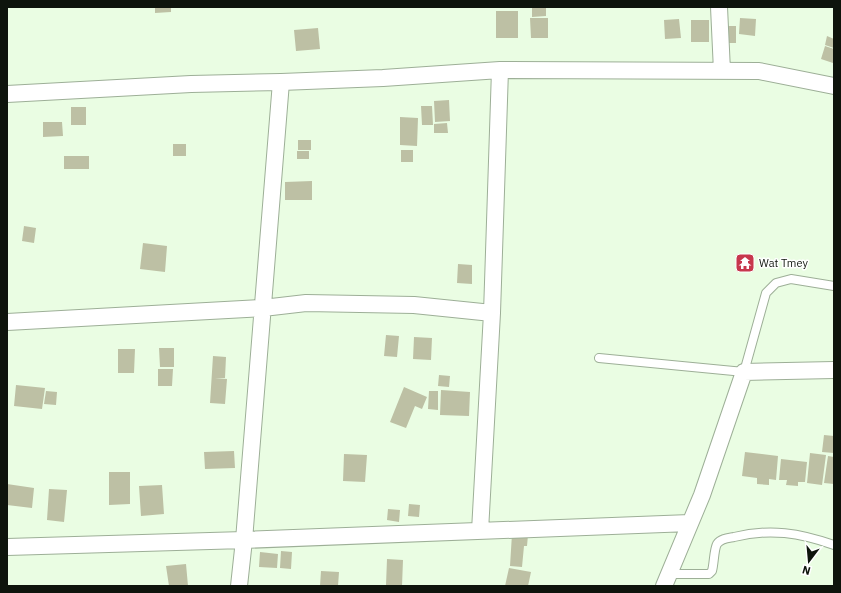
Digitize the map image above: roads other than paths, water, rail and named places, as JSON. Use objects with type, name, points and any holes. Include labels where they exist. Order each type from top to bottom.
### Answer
[{"type":"street","points":[[719,7],[722,71]]},
{"type":"street","points":[[480,531],[492,313],[500,70]]},
{"type":"street","points":[[7,94],[191,84],[383,78],[500,70],[759,71],[834,86]]},
{"type":"street","points":[[239,586],[281,82]]},
{"type":"street","points":[[7,322],[263,308],[306,303],[414,305],[492,313]]},
{"type":"street","points":[[666,580],[702,495],[744,372],[834,370]]},
{"type":"street","points":[[7,547],[244,540],[690,523]]},
{"type":"lane","points":[[599,358],[744,372],[766,293],[776,283],[791,279],[834,286]]},
{"type":"lane","points":[[666,580],[709,574],[712,571],[717,544],[722,540],[750,533],[780,532],[816,538],[834,545]]},
{"type":"place","name":"Wat Tmey","points":[[745,263]]}]
